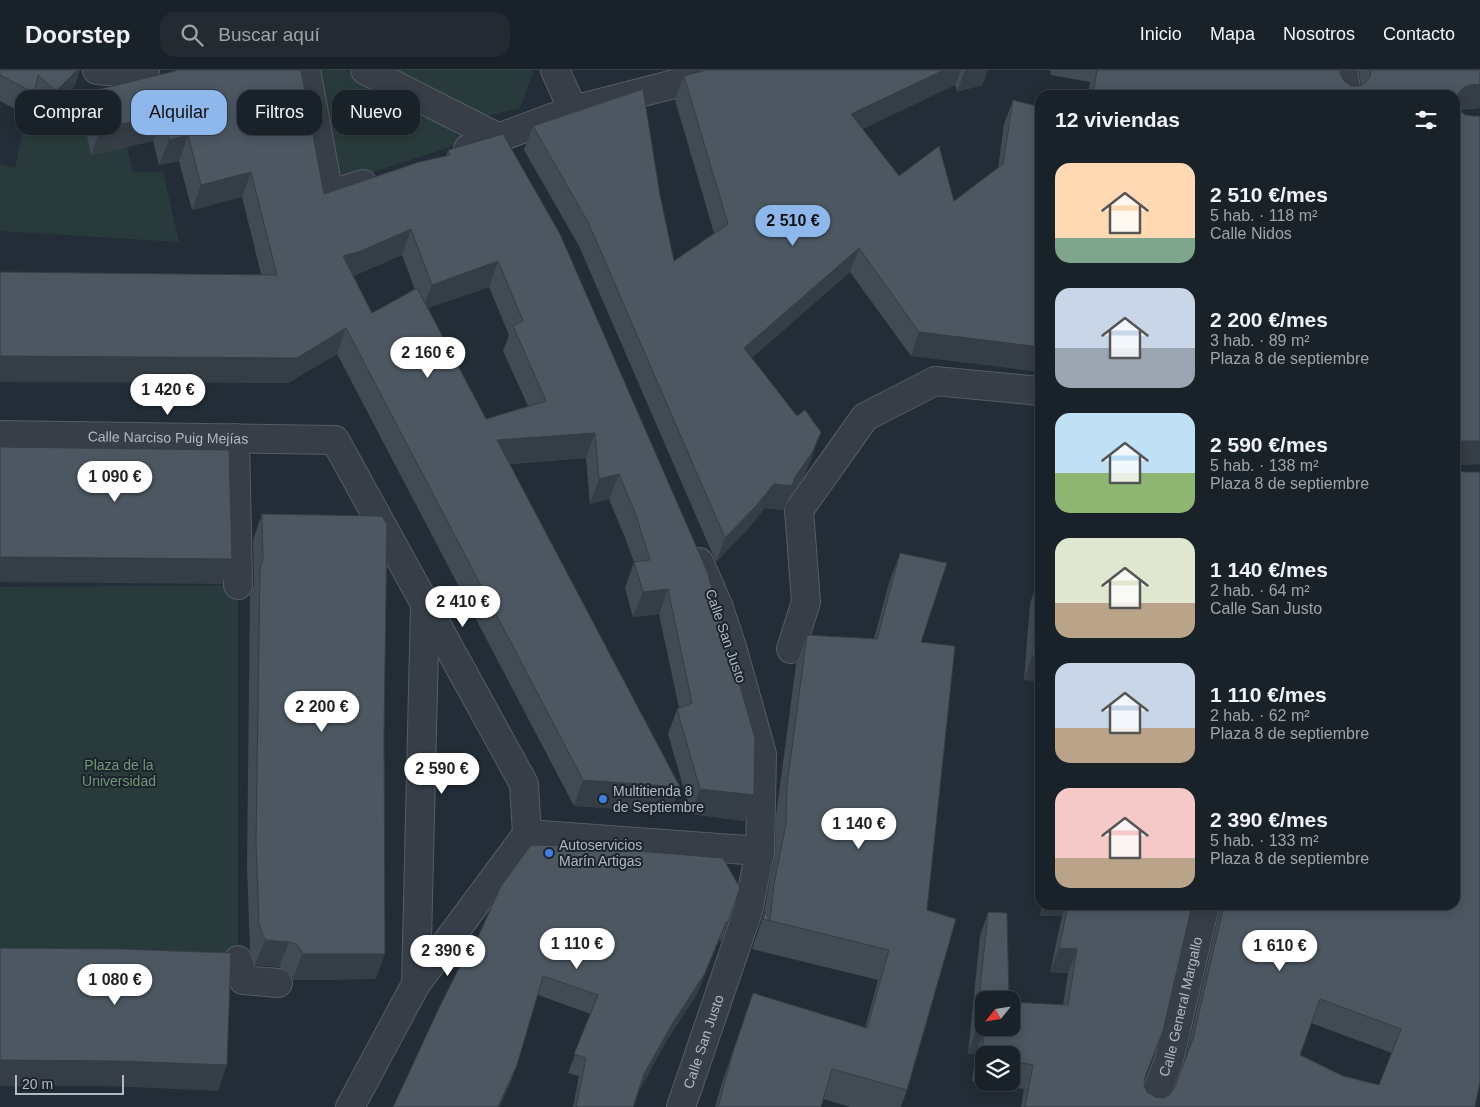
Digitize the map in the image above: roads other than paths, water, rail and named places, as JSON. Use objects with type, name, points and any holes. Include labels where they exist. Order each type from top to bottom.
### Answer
[{"type":"street","points":[[97,70],[130,73],[144,70]]},
{"type":"street","points":[[306,70],[329,195],[386,176]]},
{"type":"street","points":[[365,70],[499,138],[513,163]]},
{"type":"street","points":[[555,70],[573,110]]},
{"type":"street","points":[[573,110],[574,70]]},
{"type":"street","points":[[442,157],[573,110],[729,70]]},
{"type":"street","points":[[1343,70],[1347,90]]},
{"type":"street","points":[[791,649],[806,602],[799,510],[865,417],[935,381],[1035,391]]},
{"type":"street","name":"Calle Narciso Puig Mejías","points":[[0,435],[335,440],[425,604]]},
{"type":"street","points":[[235,438],[238,585]]},
{"type":"street","name":"Calle San Justo","points":[[681,1107],[748,911],[760,851],[762,754],[732,647],[718,606],[691,542]]},
{"type":"street","points":[[350,1107],[416,984],[527,834],[524,784],[425,604]]},
{"type":"street","points":[[416,984],[425,604]]},
{"type":"street","points":[[527,834],[760,851]]},
{"type":"street","name":"Calle General Margallo","points":[[1151,1107],[1170,1060],[1204,910]]},
{"type":"street","points":[[238,960],[242,980],[278,983]]},
{"type":"place","name":"Multitienda 8 de Septiembre","points":[[603,799]]},
{"type":"place","name":"Autoservicios Marín Artigas","points":[[549,853]]},
{"type":"park label","name":"Plaza de la Universidad","points":[[119,774]]}]
